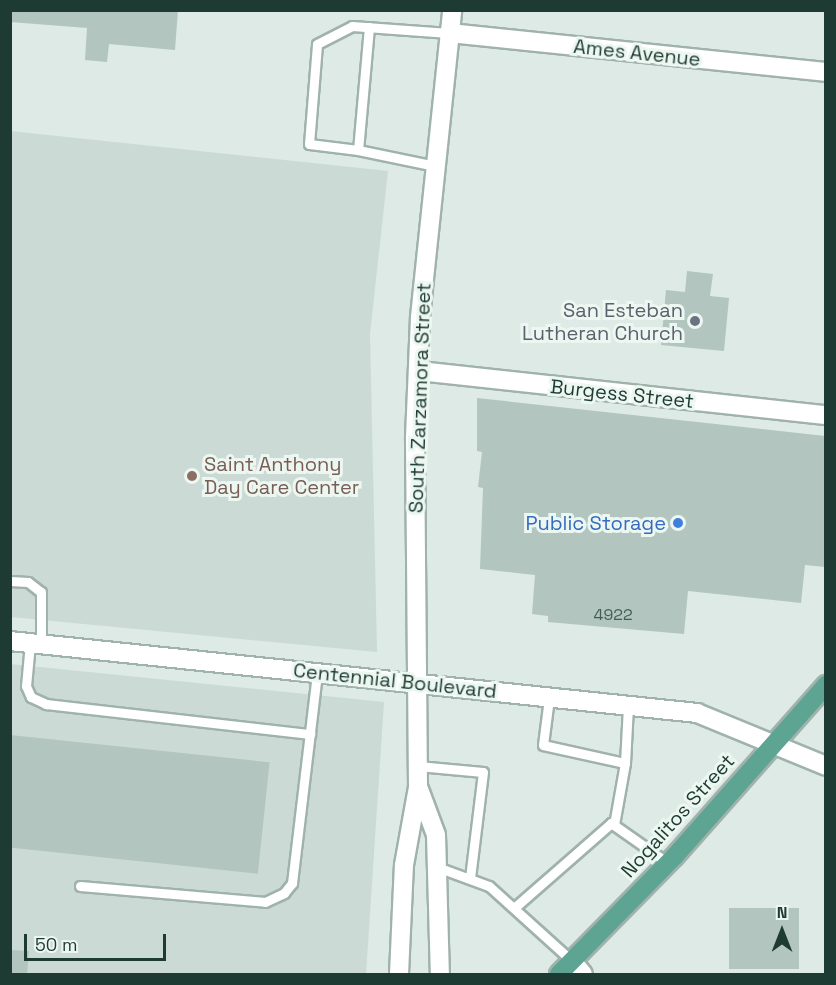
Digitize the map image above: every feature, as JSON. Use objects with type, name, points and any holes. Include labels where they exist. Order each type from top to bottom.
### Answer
[{"type":"main road","name":"Nogalitos Street","points":[[559,975],[577,968],[825,685]]},
{"type":"street","name":"South Zarzamora Street","points":[[399,975],[404,865],[418,787],[419,371],[435,166],[452,10]]},
{"type":"street","name":"Ames Avenue","points":[[449,33],[825,72]]},
{"type":"street","name":"Burgess Street","points":[[419,371],[825,415]]},
{"type":"street","name":"Centennial Boulevard","points":[[10,641],[697,713],[825,766]]},
{"type":"street","name":"South Zarzamora Street","points":[[418,787],[436,835],[440,975]]},
{"type":"lane","points":[[358,150],[369,27]]},
{"type":"lane","points":[[435,166],[358,150],[309,144],[317,44],[338,30],[369,27],[449,33]]},
{"type":"lane","points":[[10,581],[28,582],[41,592],[36,643],[26,686],[31,697],[46,704],[310,734]]},
{"type":"lane","points":[[80,886],[265,902],[284,893],[292,883],[317,673]]},
{"type":"lane","points":[[549,698],[543,745],[626,763]]},
{"type":"lane","points":[[514,908],[614,825],[626,763],[628,706]]},
{"type":"lane","points":[[418,765],[483,772],[470,878]]},
{"type":"lane","points":[[614,825],[668,863]]},
{"type":"lane","points":[[437,867],[489,886],[577,968]]},
{"type":"shaded area","name":"Saint Anthony Day Care Center","points":[[10,131],[388,171],[370,334],[377,652],[11,617]]},
{"type":"shaded area","points":[[10,664],[384,702],[366,974],[11,974]]},
{"type":"building","points":[[10,10],[178,10],[175,50],[109,44],[107,62],[85,60],[87,28],[10,22]]},
{"type":"building","name":"San Esteban Lutheran Church","points":[[687,271],[713,274],[710,296],[729,298],[724,351],[661,345],[666,290],[685,292]]},
{"type":"building","points":[[477,398],[825,436],[825,567],[805,565],[801,603],[688,591],[684,634],[548,622],[548,616],[532,614],[535,575],[480,569],[483,488],[478,487],[482,452],[477,451]]},
{"type":"building","points":[[10,735],[270,762],[258,874],[10,848]]},
{"type":"building","points":[[729,908],[799,908],[799,969],[729,969]]},
{"type":"building","points":[[10,950],[29,951],[27,975],[10,975]]},
{"type":"place","name":"San Esteban Lutheran Church","points":[[695,321]]},
{"type":"place","name":"Saint Anthony Day Care Center","points":[[192,476]]},
{"type":"place","name":"Public Storage","points":[[678,523]]}]
